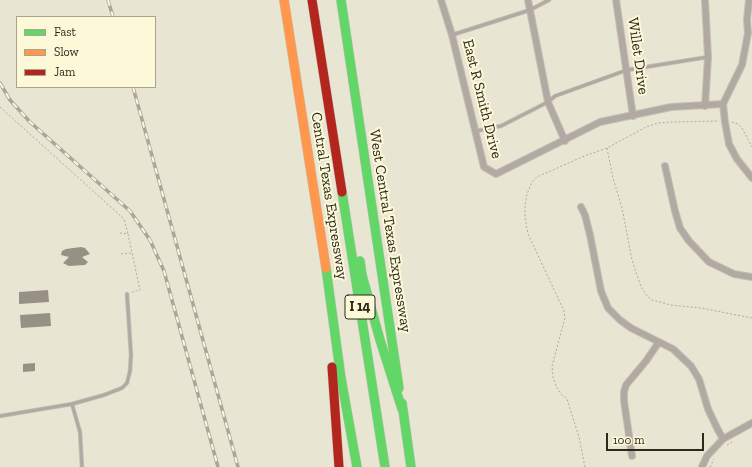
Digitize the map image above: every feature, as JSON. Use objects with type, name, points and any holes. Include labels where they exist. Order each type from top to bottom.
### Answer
[{"type":"main road","name":"Central Texas Expressway","points":[[284,0],[326,265],[341,378],[357,467]]},
{"type":"main road","name":"Central Texas Expressway","points":[[312,0],[385,467]]},
{"type":"main road","name":"West Central Texas Expressway","points":[[341,0],[411,467]]},
{"type":"main road","points":[[335,148],[347,184],[362,275],[380,340],[402,409]]},
{"type":"main road","points":[[326,265],[326,301],[332,356],[340,467]]},
{"type":"street","name":"East R Smith Drive","points":[[441,0],[452,35],[484,167],[496,174],[565,141],[600,122],[671,107],[723,104]]},
{"type":"street","points":[[528,0],[548,102],[565,141]]},
{"type":"street","name":"Willet Drive","points":[[616,0],[633,116]]},
{"type":"street","points":[[704,0],[708,57],[705,106]]},
{"type":"street","points":[[749,0],[747,20],[748,33],[742,65],[723,104],[729,144],[737,159],[752,178]]},
{"type":"street","points":[[666,166],[680,228],[689,241],[709,262],[734,274],[752,278]]},
{"type":"street","points":[[581,207],[585,215],[590,235],[601,291],[608,308],[620,320],[673,349],[691,366],[699,379],[708,409],[723,439]]},
{"type":"street","points":[[632,456],[624,392],[626,385],[646,361],[659,342]]},
{"type":"street","points":[[702,467],[707,456],[723,439],[752,423]]},
{"type":"lane","points":[[452,35],[530,10],[549,0]]},
{"type":"lane","points":[[476,131],[501,126],[548,102],[555,96],[627,70],[708,57]]},
{"type":"lane","points":[[0,416],[72,404],[122,388],[127,383],[130,371],[131,354],[127,294]]},
{"type":"lane","points":[[72,404],[80,431],[82,467]]},
{"type":"path","points":[[0,107],[124,219],[140,290],[127,294]]},
{"type":"path","points":[[585,467],[579,437],[567,399],[561,394],[552,377],[552,366],[565,318],[564,311],[528,234],[524,206],[532,182],[537,177],[582,157],[607,148],[646,127],[658,123],[685,121],[733,122],[742,128],[752,147]]},
{"type":"path","points":[[607,148],[613,178],[622,208],[632,260],[640,287],[647,296],[652,300],[671,305],[700,308],[752,318]]},
{"type":"path","points":[[120,233],[128,234]]},
{"type":"path","points":[[121,254],[132,253]]},
{"type":"path","points":[[724,447],[733,441]]},
{"type":"path","points":[[710,467],[714,459]]},
{"type":"building","points":[[81,247],[85,248],[90,254],[82,257],[88,262],[85,265],[69,266],[63,263],[69,257],[61,255],[62,251]]},
{"type":"building","points":[[48,290],[49,302],[19,304],[19,292]]},
{"type":"building","points":[[50,313],[51,326],[21,328],[20,315]]},
{"type":"building","points":[[35,363],[35,371],[23,372],[23,364]]},
{"type":"railway","points":[[108,0],[113,16]]},
{"type":"railway","points":[[0,83],[10,100],[30,122],[130,211],[150,240],[164,271],[218,467]]},
{"type":"railway","points":[[133,88],[238,467]]},
{"type":"traffic: fast","points":[[341,0],[399,388]]},
{"type":"traffic: fast","points":[[342,192],[385,467]]},
{"type":"traffic: fast","points":[[360,261],[362,275],[380,340],[402,409]]},
{"type":"traffic: fast","points":[[326,268],[341,378],[357,467]]},
{"type":"traffic: fast","points":[[402,403],[411,467]]},
{"type":"traffic: slow","points":[[284,0],[326,268]]},
{"type":"traffic: jam","points":[[312,0],[342,192]]},
{"type":"traffic: jam","points":[[332,367],[339,467]]}]
